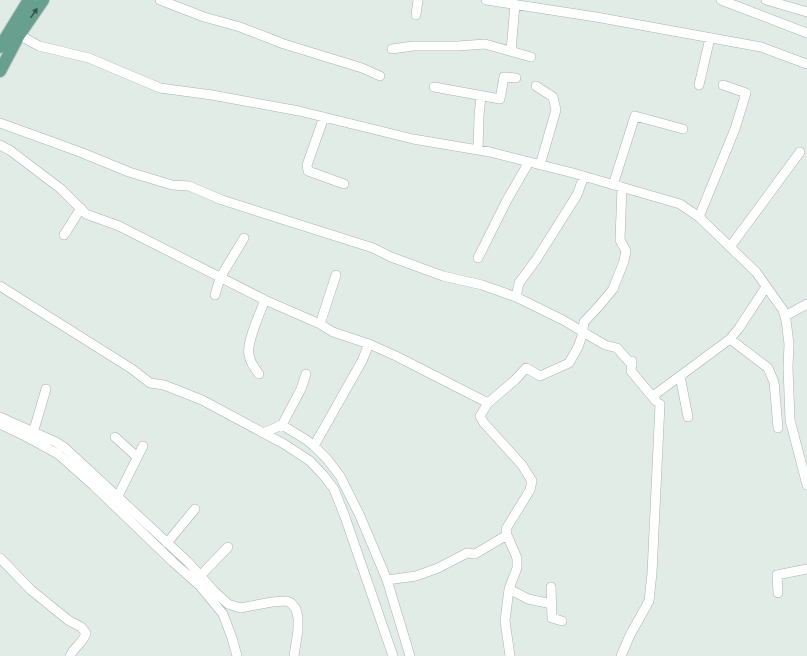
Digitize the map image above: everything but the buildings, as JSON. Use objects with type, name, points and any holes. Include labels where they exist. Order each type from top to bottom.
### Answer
[{"type":"main road","points":[[0,47],[29,0]]},
{"type":"main road","points":[[0,71],[19,36],[43,0]]},
{"type":"street","points":[[160,0],[204,17],[240,27],[284,44],[362,68],[380,76]]},
{"type":"street","points":[[416,15],[418,0]]},
{"type":"street","points":[[486,0],[515,4],[528,3],[761,47],[807,64]]},
{"type":"street","points":[[721,0],[807,33]]},
{"type":"street","points":[[766,0],[807,12]]},
{"type":"street","points":[[511,51],[515,4]]},
{"type":"street","points":[[19,36],[39,46],[89,58],[160,88],[212,95],[324,117],[413,139],[478,150],[584,176],[680,204],[699,217],[756,272],[783,310],[789,344],[788,367],[790,420],[804,466],[807,485]]},
{"type":"street","points":[[699,85],[710,38]]},
{"type":"street","points":[[392,48],[485,44],[531,57]]},
{"type":"street","points":[[434,87],[500,99],[504,77],[516,78]]},
{"type":"street","points":[[699,217],[735,129],[746,93],[723,85]]},
{"type":"street","points":[[536,86],[553,97],[556,110],[540,165]]},
{"type":"street","points":[[478,150],[478,116],[481,96]]},
{"type":"street","points":[[612,185],[635,116],[683,129]]},
{"type":"street","points":[[324,117],[307,164],[308,171],[344,184]]},
{"type":"street","points":[[0,123],[80,152],[129,172],[172,184],[189,186],[222,200],[373,248],[391,257],[443,276],[482,285],[516,297],[563,320],[604,345],[617,348],[632,362],[631,371],[662,406],[649,601],[630,635],[621,656]]},
{"type":"street","points":[[0,145],[11,151],[61,189],[86,214],[125,229],[220,278],[320,324],[333,332],[369,344],[396,356],[488,403]]},
{"type":"street","points":[[730,246],[800,152]]},
{"type":"street","points":[[478,258],[529,162]]},
{"type":"street","points":[[516,297],[519,283],[536,260],[577,195],[584,176]]},
{"type":"street","points":[[510,656],[505,621],[509,589],[517,568],[517,558],[506,529],[530,490],[532,481],[522,465],[480,416],[488,403],[515,380],[526,368],[540,376],[569,363],[578,347],[584,322],[613,289],[624,261],[626,251],[620,240],[622,188]]},
{"type":"street","points":[[64,235],[80,208]]},
{"type":"street","points":[[215,295],[220,278],[244,238]]},
{"type":"street","points":[[320,324],[336,275]]},
{"type":"street","points":[[0,286],[132,369],[150,383],[164,385],[202,400],[284,444],[310,461],[324,476],[334,490],[345,517],[393,656]]},
{"type":"street","points":[[653,396],[730,339],[766,287]]},
{"type":"street","points":[[259,374],[248,355],[249,344],[265,300]]},
{"type":"street","points":[[785,316],[807,304]]},
{"type":"street","points":[[730,339],[768,368],[774,382],[778,428]]},
{"type":"street","points":[[314,446],[362,361],[369,344]]},
{"type":"street","points":[[263,433],[282,426],[301,390],[306,374]]},
{"type":"street","points":[[680,376],[688,416]]},
{"type":"street","points":[[33,433],[46,389]]},
{"type":"street","points":[[0,417],[56,442],[65,448],[188,562],[228,604],[240,608],[272,602],[286,601],[291,603],[296,609],[298,618],[298,630],[294,656]]},
{"type":"street","points":[[0,424],[58,454],[200,586],[223,614],[237,656]]},
{"type":"street","points":[[282,426],[314,446],[327,459],[340,476],[360,516],[387,580],[410,656]]},
{"type":"street","points":[[115,437],[137,457]]},
{"type":"street","points":[[118,496],[143,446]]},
{"type":"street","points":[[167,543],[195,509]]},
{"type":"street","points":[[387,580],[416,576],[438,568],[468,553],[475,554],[507,535]]},
{"type":"street","points":[[200,576],[228,547]]},
{"type":"street","points":[[0,558],[31,590],[68,620],[81,627],[86,633],[85,638],[74,649],[70,656]]},
{"type":"street","points":[[778,593],[777,574],[807,569]]},
{"type":"street","points":[[551,587],[552,618],[562,621]]},
{"type":"street","points":[[509,589],[528,599],[552,604]]}]
